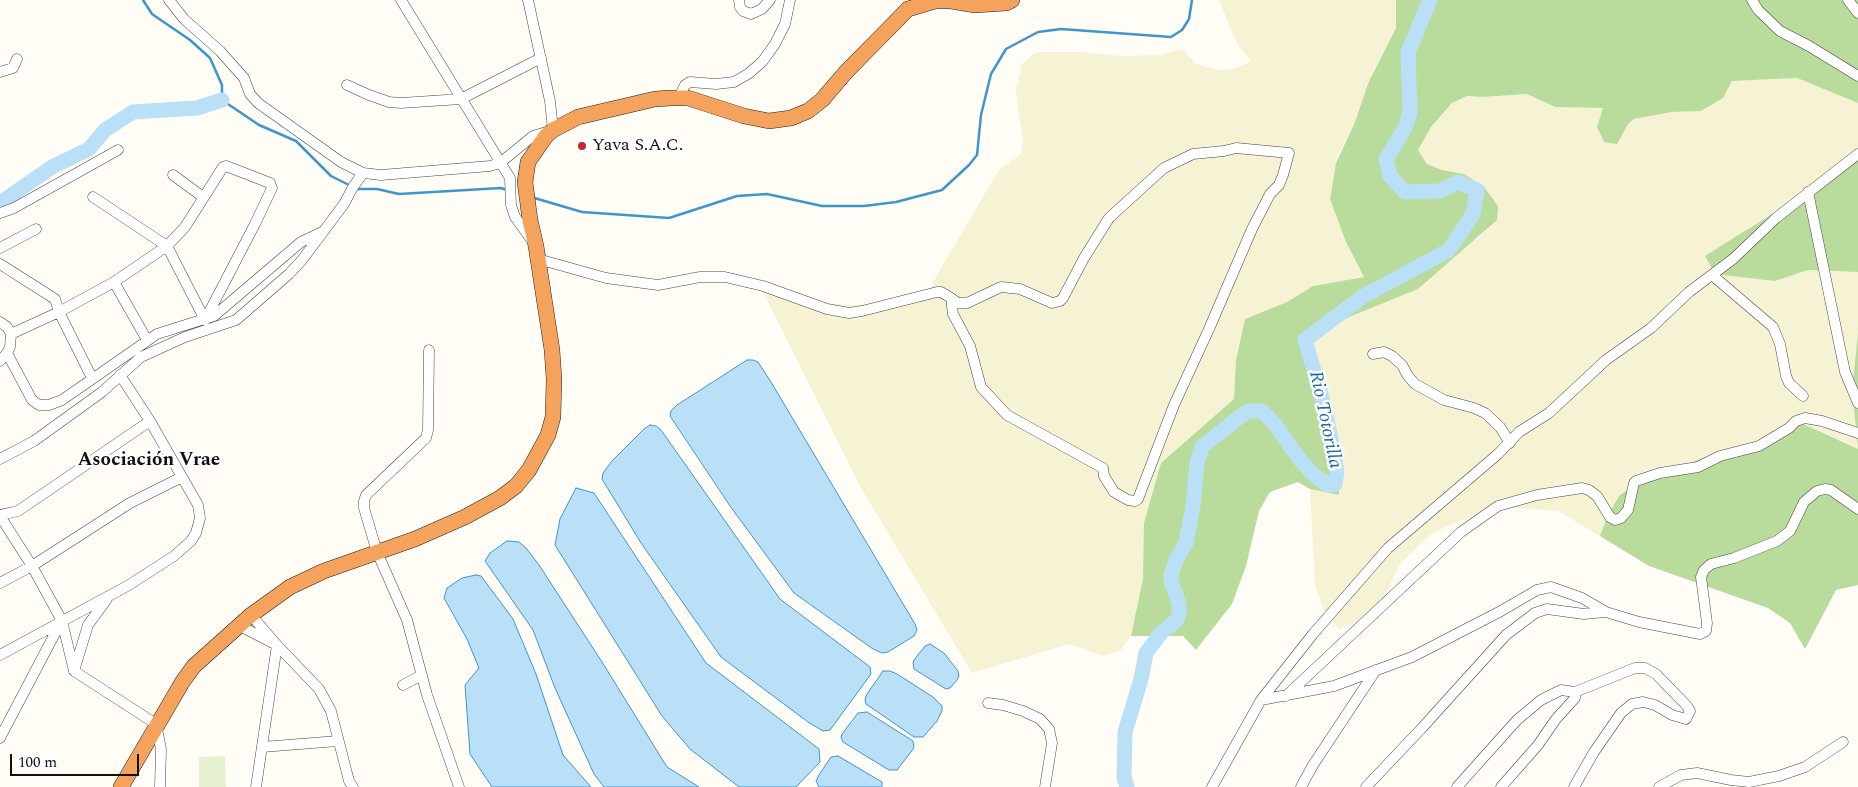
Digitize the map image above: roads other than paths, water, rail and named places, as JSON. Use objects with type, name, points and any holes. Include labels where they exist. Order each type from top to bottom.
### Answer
[{"type":"highway","points":[[121,787],[154,746],[156,724],[183,681],[194,666],[238,625],[299,583],[324,571],[415,539],[465,517],[500,498],[516,486],[539,455],[548,435],[553,417],[554,379],[552,350],[525,182],[528,162],[539,144],[553,130],[578,117],[655,99],[680,97],[744,116],[770,121],[791,118],[808,111],[822,100],[846,72],[908,8],[935,1],[951,1],[975,5],[1006,3],[1012,0]]},
{"type":"street","points":[[169,0],[184,19],[226,58],[244,78],[250,94],[258,103],[341,162],[363,173],[381,175],[490,166],[500,163],[533,136],[553,130],[550,101],[528,0]]},
{"type":"street","points":[[401,0],[510,178],[511,205],[515,217],[537,252],[606,278],[658,285],[700,277],[726,277],[763,286],[798,298],[814,306],[849,313],[862,312],[934,292],[941,292],[951,298],[958,303],[967,303],[1007,286],[1020,289],[1052,303],[1060,302],[1099,232],[1109,218],[1169,165],[1193,154],[1236,148],[1289,153],[1279,185],[1270,194],[1252,229],[1174,405],[1138,499],[1135,501],[1128,500],[1114,492],[1104,476],[1103,468],[1007,415],[981,387],[970,346],[953,314],[951,298]]},
{"type":"street","points":[[739,0],[743,11],[751,14],[762,10],[770,0]]},
{"type":"street","points":[[680,97],[685,86],[690,82],[716,84],[734,82],[748,74],[762,62],[775,44],[785,24],[790,0]]},
{"type":"street","points":[[1752,0],[1758,10],[1780,31],[1858,76]]},
{"type":"street","points":[[1848,0],[1858,13]]},
{"type":"street","points":[[347,85],[389,102],[461,99],[541,58]]},
{"type":"street","points":[[0,72],[14,68],[17,59]]},
{"type":"street","points":[[0,213],[14,208],[118,150]]},
{"type":"street","points":[[1212,787],[1261,700],[1308,640],[1388,548],[1510,443],[1519,432],[1549,413],[1606,360],[1651,328],[1689,292],[1733,258],[1776,218],[1858,154]]},
{"type":"street","points":[[10,334],[59,312],[114,282],[167,246],[185,227],[202,197],[223,167],[226,166],[272,185],[255,224],[205,320]]},
{"type":"street","points":[[0,459],[34,440],[102,392],[141,357],[185,337],[236,320],[289,274],[302,260],[344,204],[363,173]]},
{"type":"street","points":[[172,175],[202,197]]},
{"type":"street","points":[[1808,192],[1845,372],[1858,403]]},
{"type":"street","points":[[93,197],[167,246],[205,320]]},
{"type":"street","points":[[0,248],[36,229]]},
{"type":"street","points":[[0,322],[7,327],[10,334],[10,347],[4,357],[32,400],[39,405],[49,405],[62,400],[147,340],[168,330],[214,316],[301,242],[324,231]]},
{"type":"street","points":[[0,264],[55,299],[59,312],[92,378]]},
{"type":"street","points":[[1712,275],[1773,327],[1780,344],[1789,383],[1804,396]]},
{"type":"street","points":[[114,282],[147,340]]},
{"type":"street","points":[[428,350],[428,430],[426,438],[379,481],[366,496],[364,508],[377,552],[407,620],[422,676],[459,787]]},
{"type":"street","points":[[1372,354],[1384,352],[1392,356],[1415,384],[1444,400],[1474,408],[1484,413],[1500,427],[1510,443]]},
{"type":"street","points":[[0,655],[109,596],[174,556],[196,533],[200,518],[198,505],[150,421],[120,375]]},
{"type":"street","points":[[1286,697],[1461,532],[1498,506],[1537,495],[1582,488],[1589,490],[1597,496],[1610,517],[1615,520],[1621,518],[1628,510],[1636,481],[1660,473],[1698,467],[1737,450],[1759,446],[1789,428],[1796,421],[1805,418],[1822,421],[1858,433]]},
{"type":"street","points":[[150,421],[18,511],[0,515],[32,566],[62,621],[74,671],[156,724]]},
{"type":"street","points":[[0,583],[32,566],[130,503],[182,477]]},
{"type":"street","points":[[1261,700],[1286,697],[1334,686],[1412,657],[1501,611],[1537,590],[1551,587],[1582,598],[1606,612],[1639,622],[1700,634],[1706,632],[1707,624],[1701,577],[1704,570],[1710,564],[1734,558],[1777,541],[1790,531],[1804,502],[1817,491],[1830,490],[1858,509]]},
{"type":"street","points":[[74,671],[88,625],[109,596]]},
{"type":"street","points":[[1366,787],[1422,729],[1506,636],[1535,613],[1547,609],[1584,614],[1606,612]]},
{"type":"street","points":[[251,615],[319,689],[332,712],[338,741],[352,787]]},
{"type":"street","points":[[0,738],[62,621]]},
{"type":"street","points":[[238,625],[277,645]]},
{"type":"street","points":[[256,787],[277,645]]},
{"type":"street","points":[[1457,787],[1518,720],[1541,700],[1561,690],[1575,692],[1635,668],[1645,668],[1656,674],[1687,706],[1690,711],[1686,719],[1672,715],[1654,705],[1643,702],[1632,704],[1621,713],[1594,752],[1574,787]]},
{"type":"street","points":[[1301,787],[1313,765],[1376,670]]},
{"type":"street","points":[[403,685],[422,676]]},
{"type":"street","points":[[1502,787],[1575,698],[1575,692]]},
{"type":"street","points":[[988,703],[1003,704],[1023,711],[1040,719],[1050,729],[1052,743],[1045,787]]},
{"type":"street","points":[[262,747],[338,741]]},
{"type":"street","points":[[1659,787],[1681,775],[1697,773],[1749,782],[1779,776],[1805,767],[1843,742]]},
{"type":"street","points":[[154,746],[160,787]]},
{"type":"water","points":[[747,360],[758,362],[771,382],[915,624],[917,630],[914,636],[888,652],[882,653],[873,649],[794,593],[730,506],[670,416],[671,411],[677,405]]},
{"type":"water","points":[[650,425],[656,426],[661,430],[780,599],[870,667],[871,674],[830,730],[823,731],[808,722],[721,657],[641,543],[602,479],[603,473],[612,461]]},
{"type":"water","points":[[576,488],[594,493],[706,663],[819,749],[820,762],[796,787],[739,787],[690,749],[662,716],[555,545],[560,519]]},
{"type":"water","points":[[507,541],[519,542],[539,565],[667,767],[699,787],[604,787],[594,774],[555,688],[533,630],[485,561],[490,553]]},
{"type":"water","points":[[476,575],[481,576],[513,619],[536,674],[563,755],[591,787],[492,787],[470,754],[465,685],[479,668],[467,639],[444,598],[447,588],[462,578]]},
{"type":"water","points":[[930,644],[944,653],[958,671],[959,676],[950,688],[946,689],[914,669],[914,660],[925,646]]},
{"type":"water","points":[[883,671],[897,674],[933,697],[942,706],[942,711],[937,721],[923,737],[914,737],[866,704],[867,694]]},
{"type":"water","points":[[867,712],[913,741],[914,748],[897,770],[889,770],[843,742],[842,734],[858,713]]},
{"type":"water","points":[[838,756],[882,782],[882,787],[819,787],[816,781],[819,775],[831,757]]},
{"type":"waterway","points":[[143,0],[152,14],[190,40],[210,58],[222,85],[222,100],[259,125],[296,141],[331,176],[351,186]]},
{"type":"waterway","points":[[531,197],[582,212],[669,218],[737,196],[767,194],[822,206],[864,206],[896,202],[942,190],[977,155],[981,115],[991,74],[1006,49],[1038,32],[1061,29],[1171,37],[1182,30],[1189,19],[1192,0]]},
{"type":"waterway","name":"Rio Totorilla","points":[[1127,787],[1124,777],[1125,732],[1141,679],[1146,653],[1161,633],[1177,620],[1179,613],[1179,604],[1171,576],[1176,560],[1186,543],[1193,506],[1197,462],[1202,447],[1242,415],[1249,411],[1262,411],[1274,423],[1301,461],[1315,476],[1328,485],[1335,484],[1337,472],[1325,408],[1305,340],[1362,297],[1449,250],[1473,214],[1477,190],[1458,182],[1440,191],[1405,192],[1390,176],[1386,159],[1405,128],[1410,112],[1408,52],[1430,0]]},
{"type":"waterway","points":[[0,203],[52,167],[89,149],[105,130],[133,112],[197,108],[222,100]]},
{"type":"waterway","points":[[356,189],[377,189],[399,194],[501,188],[507,190]]},
{"type":"place","name":"Yava S.A.C.","points":[[582,146]]},
{"type":"district","name":"Asociación Vrae","points":[[149,461]]}]
